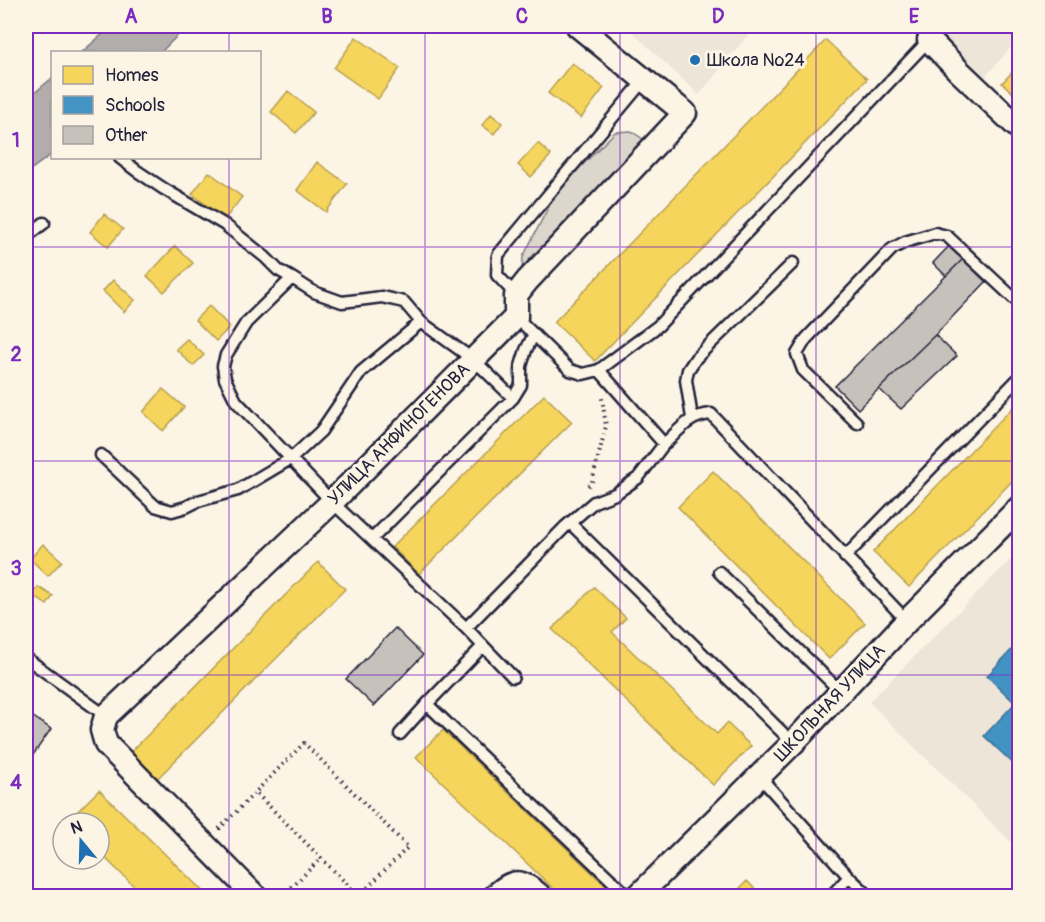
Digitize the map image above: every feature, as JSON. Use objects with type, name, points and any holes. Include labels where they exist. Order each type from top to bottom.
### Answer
[{"type":"street","points":[[578,26],[644,80]]},
{"type":"street","points":[[929,40],[1020,129]]},
{"type":"street","name":"УЛИЦА АНФИНОГЕНОВА","points":[[106,716],[332,502],[474,360],[516,306],[527,281],[685,113],[644,80]]},
{"type":"street","name":"ШКОЛЬНАЯ УЛИЦА","points":[[638,897],[760,777],[907,621],[1020,507]]},
{"type":"street","points":[[106,716],[102,730],[106,744],[255,897]]},
{"type":"street","points":[[495,897],[505,887],[516,883],[528,886],[540,897]]},
{"type":"lane","points":[[644,80],[498,255],[497,275],[534,334],[570,370],[583,374],[599,370],[658,326],[929,40]]},
{"type":"lane","points":[[121,159],[164,189],[225,225],[278,270],[314,292],[342,302],[382,297],[404,302],[421,322],[474,360],[513,398]]},
{"type":"lane","points":[[26,237],[44,223]]},
{"type":"lane","points":[[857,423],[803,370],[797,354],[806,339],[892,249],[905,242],[935,233],[947,236],[1020,304]]},
{"type":"lane","points":[[692,418],[686,380],[688,370],[696,358],[793,263]]},
{"type":"lane","points":[[292,278],[246,323],[226,355],[223,366],[225,379],[236,401],[332,502],[466,628],[513,677]]},
{"type":"lane","points":[[101,455],[155,506],[172,511],[238,490],[292,458],[321,431],[361,372],[421,322]]},
{"type":"lane","points":[[372,539],[513,398],[521,385],[521,366],[534,334]]},
{"type":"lane","points":[[599,370],[664,444]]},
{"type":"lane","points":[[845,556],[1020,377]]},
{"type":"lane","points":[[466,628],[570,523],[594,502],[615,494],[639,478],[664,444],[692,418],[711,414],[907,621]]},
{"type":"lane","points":[[570,523],[794,742]]},
{"type":"lane","points":[[719,572],[841,692]]},
{"type":"lane","points":[[400,734],[483,646]]},
{"type":"lane","points":[[26,658],[106,716]]},
{"type":"lane","points":[[427,704],[628,897]]},
{"type":"lane","points":[[760,777],[869,897]]},
{"type":"lane","points":[[831,897],[849,877]]},
{"type":"path","points":[[585,489],[592,482],[606,426],[599,370]]},
{"type":"path","points":[[204,844],[255,792],[304,743],[408,847],[359,896],[255,792]]},
{"type":"path","points":[[283,897],[321,858]]},
{"type":"shaded area","points":[[112,26],[187,26],[162,51],[83,51]]},
{"type":"shaded area","name":"Школа №24","points":[[626,26],[755,26],[699,95]]},
{"type":"shaded area","points":[[926,26],[1019,26],[1019,38],[985,77]]},
{"type":"shaded area","points":[[51,79],[51,155],[26,173],[26,100]]},
{"type":"shaded area","points":[[631,131],[649,143],[534,280],[522,269],[523,257],[556,192],[615,132]]},
{"type":"shaded area","points":[[1019,551],[1019,850],[869,702]]},
{"type":"building: Homes","points":[[356,37],[400,68],[378,99],[334,68]]},
{"type":"building: Homes","points":[[826,40],[867,79],[595,361],[554,322]]},
{"type":"building: Homes","points":[[572,63],[604,88],[581,118],[548,93]]},
{"type":"building: Homes","points":[[1020,64],[1020,99],[1002,83]]},
{"type":"building: Homes","points":[[288,91],[314,112],[296,133],[271,112]]},
{"type":"building: Homes","points":[[491,114],[502,123],[494,134],[482,125]]},
{"type":"building: Homes","points":[[538,143],[551,155],[531,177],[518,165]]},
{"type":"building: Homes","points":[[317,162],[347,184],[326,212],[297,190]]},
{"type":"building: Homes","points":[[209,172],[242,197],[225,219],[192,194]]},
{"type":"building: Homes","points":[[104,214],[123,229],[108,247],[90,232]]},
{"type":"building: Homes","points":[[175,246],[193,263],[164,292],[147,276]]},
{"type":"building: Homes","points":[[113,280],[135,300],[124,312],[103,291]]},
{"type":"building: Homes","points":[[209,306],[230,327],[216,341],[195,320]]},
{"type":"building: Homes","points":[[187,339],[204,355],[193,366],[176,349]]},
{"type":"building: Homes","points":[[163,389],[184,407],[163,431],[143,412]]},
{"type":"building: Homes","points":[[544,395],[572,422],[419,574],[392,547]]},
{"type":"building: Homes","points":[[1020,400],[1020,473],[909,587],[873,552]]},
{"type":"building: Homes","points":[[713,471],[865,623],[829,659],[678,507]]},
{"type":"building: Homes","points":[[26,486],[33,492],[26,501]]},
{"type":"building: Homes","points":[[43,544],[62,561],[48,576],[30,559]]},
{"type":"building: Homes","points":[[318,562],[345,589],[154,782],[127,756]]},
{"type":"building: Homes","points":[[38,587],[53,596],[47,605],[32,595]]},
{"type":"building: Homes","points":[[594,587],[626,618],[612,632],[717,734],[727,723],[751,746],[713,785],[552,629]]},
{"type":"building: Homes","points":[[443,730],[609,889],[603,896],[561,896],[416,757]]},
{"type":"building: Homes","points":[[99,790],[208,896],[144,896],[111,864],[111,811],[78,811]]},
{"type":"building: Homes","points":[[747,881],[762,896],[732,896]]},
{"type":"building: Schools","points":[[1020,641],[1020,770],[984,736],[1015,703],[987,676]]},
{"type":"building: Other","points":[[949,246],[963,259],[946,276],[933,263]]},
{"type":"building: Other","points":[[963,259],[986,282],[858,409],[835,386]]},
{"type":"building: Other","points":[[935,335],[957,356],[901,409],[879,389]]},
{"type":"building: Other","points":[[395,628],[423,655],[374,706],[346,679]]},
{"type":"building: Other","points":[[26,712],[51,729],[33,755],[26,750]]},
{"type":"place","name":"Школа №24","points":[[695,60]]}]
